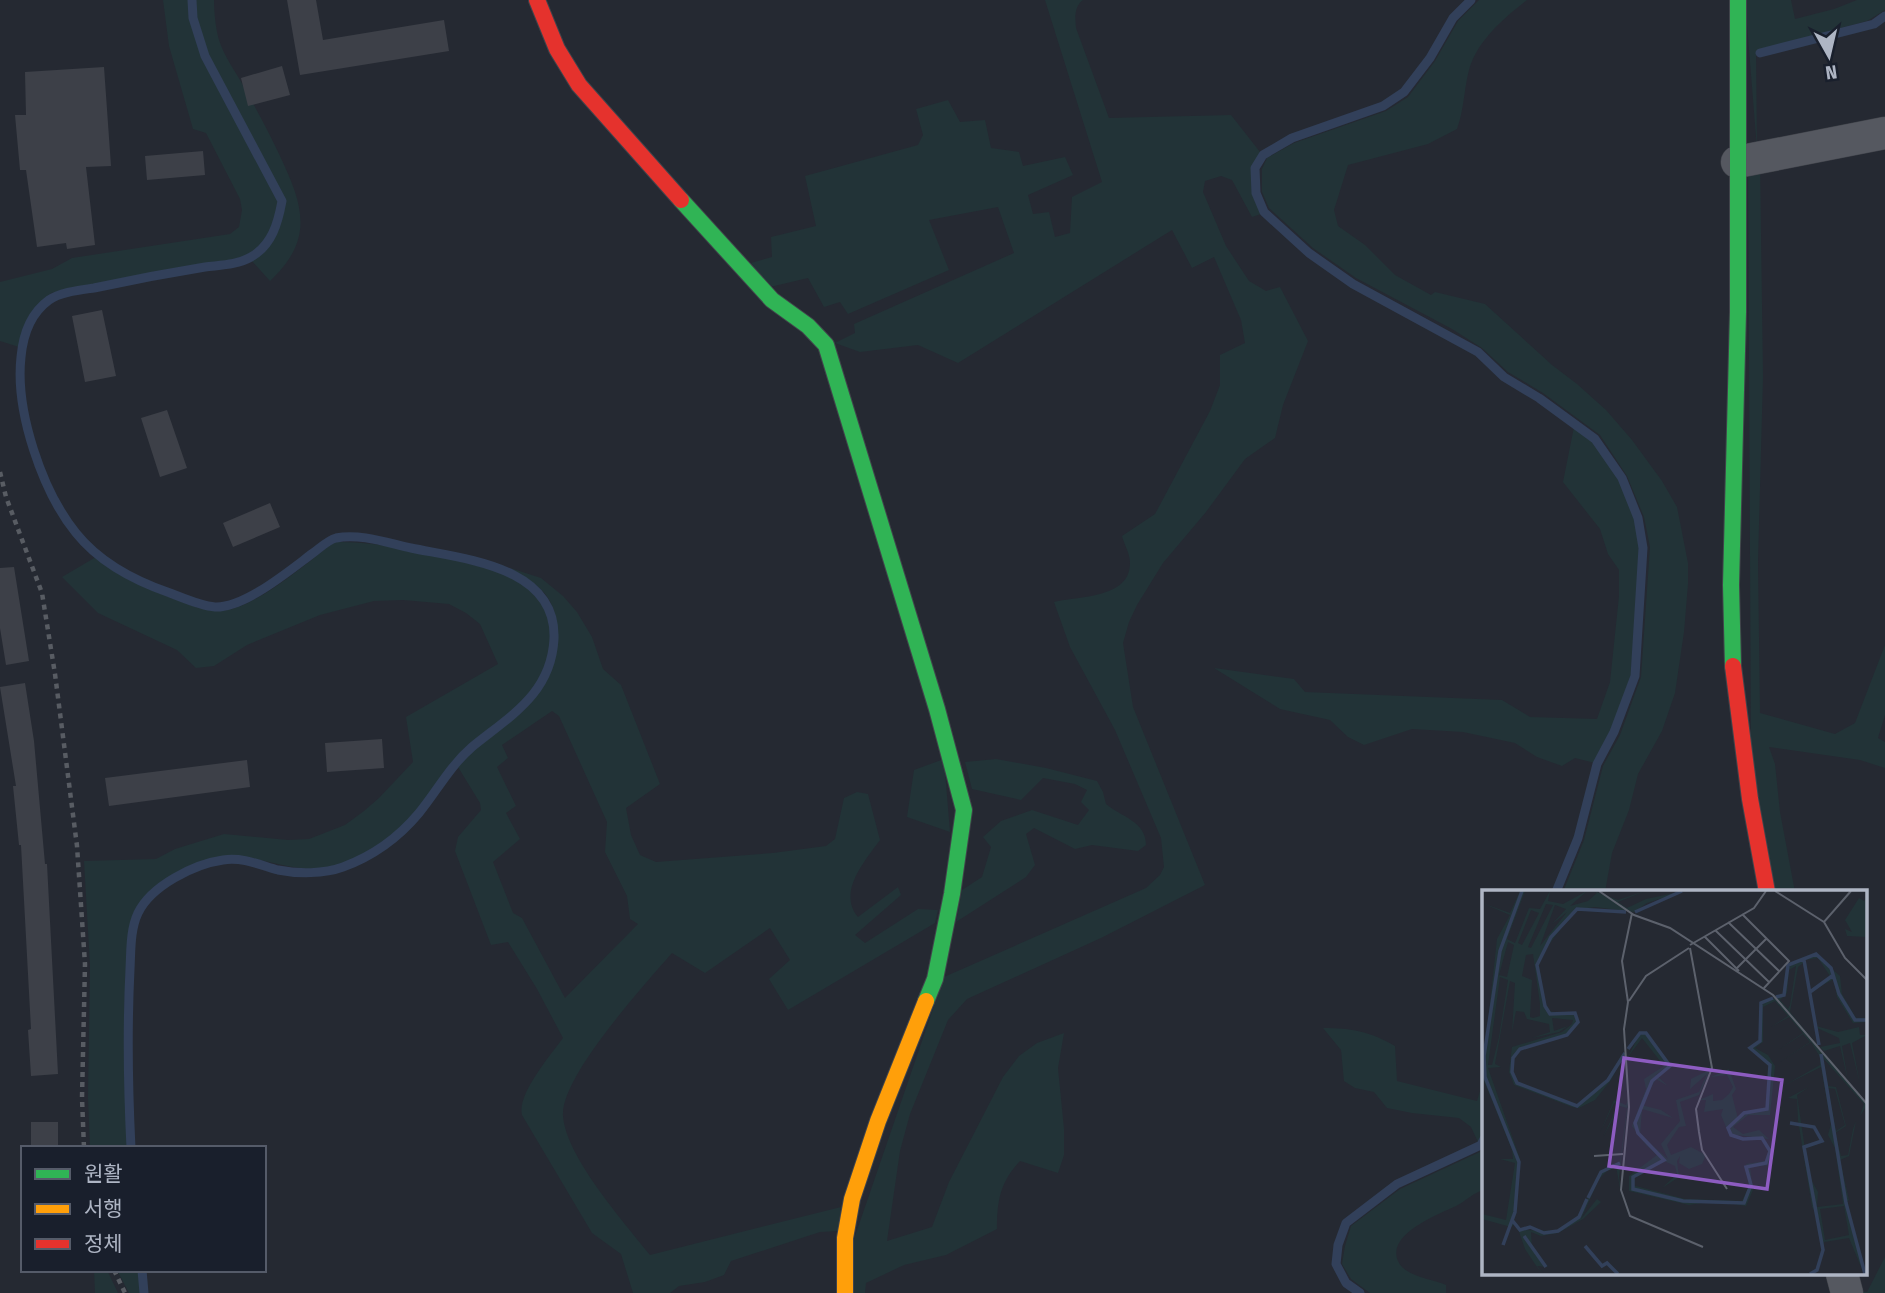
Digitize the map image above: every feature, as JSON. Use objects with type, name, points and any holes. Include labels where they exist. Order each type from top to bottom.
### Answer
[{"type":"street","points":[[537,0],[557,49],[579,85],[738,265],[772,300],[808,326],[826,345],[964,810],[953,894],[935,979],[878,1121],[852,1199],[845,1238],[845,1293]]},
{"type":"street","points":[[1738,0],[1738,312],[1731,585],[1732,660],[1750,799],[1767,890]]},
{"type":"street","points":[[1737,162],[1885,134]]},
{"type":"street","points":[[1843,1276],[1847,1293]]},
{"type":"path","points":[[0,472],[6,497],[42,593],[77,846],[85,964],[82,1098],[84,1146]]},
{"type":"path","points":[[115,1272],[125,1293]]},
{"type":"shaded area","points":[[163,0],[189,0],[190,18],[202,56],[279,203],[275,221],[262,243],[240,258],[51,293],[29,317],[19,347],[0,341],[0,282],[52,269],[72,258],[230,234],[239,227],[242,210],[240,199],[206,133],[193,129],[169,46]]},
{"type":"shaded area","points":[[196,0],[214,0],[218,38],[275,146],[299,206],[299,236],[294,251],[270,281],[252,261],[275,235],[285,201],[208,54],[196,17]]},
{"type":"shaded area","points":[[1045,0],[1083,0],[1075,16],[1076,28],[1109,118],[1231,115],[1260,152],[1252,183],[1261,214],[1252,217],[1232,180],[1221,176],[1205,181],[1203,192],[1226,246],[1249,281],[1266,291],[1280,287],[1308,341],[1283,405],[1275,438],[1245,459],[1206,512],[1163,563],[1137,605],[1123,643],[1133,707],[1205,885],[1101,938],[967,999],[948,1020],[910,1114],[900,1151],[887,1241],[932,1227],[949,1182],[1003,1077],[1019,1056],[1037,1043],[1064,1033],[1058,1068],[1064,1155],[1058,1173],[1020,1161],[1001,1192],[997,1229],[946,1255],[904,1265],[866,1283],[865,1293],[853,1293],[854,1239],[944,977],[1146,888],[1160,875],[1164,867],[1161,838],[1115,730],[1070,647],[1054,602],[1101,594],[1122,583],[1128,574],[1130,562],[1122,536],[1155,514],[1210,411],[1220,385],[1220,355],[1245,343],[1241,320],[1214,257],[1192,268],[1172,230],[958,363],[918,345],[860,352],[835,343],[855,333],[854,324],[1014,253],[998,207],[929,220],[949,270],[848,314],[840,302],[824,307],[808,278],[770,287],[751,263],[772,257],[771,237],[816,226],[805,176],[918,145],[923,135],[916,109],[948,100],[960,122],[985,120],[991,148],[1019,152],[1023,166],[1065,157],[1073,175],[1028,195],[1033,214],[1049,212],[1055,237],[1070,233],[1072,197],[1102,182]]},
{"type":"shaded area","points":[[1479,0],[1527,0],[1501,22],[1478,49],[1469,70],[1457,129],[1428,144],[1348,165],[1334,210],[1338,226],[1365,245],[1395,275],[1431,295],[1435,292],[1485,304],[1606,410],[1632,440],[1677,507],[1688,563],[1688,584],[1675,693],[1662,731],[1638,774],[1629,810],[1612,853],[1605,890],[1564,890],[1584,840],[1603,766],[1620,735],[1641,677],[1650,547],[1644,517],[1627,476],[1600,435],[1543,393],[1508,372],[1482,348],[1356,278],[1313,248],[1269,208],[1262,192],[1262,169],[1267,158],[1294,143],[1386,111],[1408,97],[1435,61],[1458,21]]},
{"type":"shaded area","points":[[1745,0],[1791,0],[1795,19],[1857,0],[1885,0],[1885,10],[1867,21],[1756,51],[1757,149]]},
{"type":"shaded area","points":[[1760,160],[1763,377],[1758,562],[1760,713],[1835,734],[1855,723],[1885,645],[1885,715],[1878,738],[1885,742],[1885,768],[1860,760],[1769,747],[1775,764],[1780,812],[1795,890],[1775,890],[1751,751],[1748,162]]},
{"type":"shaded area","points":[[1574,427],[1593,441],[1619,480],[1635,519],[1640,547],[1631,675],[1611,731],[1595,763],[1575,758],[1562,766],[1537,757],[1515,743],[1463,732],[1412,729],[1364,745],[1348,737],[1330,720],[1280,709],[1214,668],[1294,679],[1305,692],[1502,700],[1530,717],[1597,719],[1610,682],[1619,570],[1608,554],[1600,529],[1563,482]]},
{"type":"shaded area","points":[[334,542],[368,543],[404,549],[498,570],[525,586],[545,605],[550,624],[550,642],[542,673],[528,697],[465,751],[410,819],[374,849],[340,865],[309,869],[242,857],[218,857],[183,870],[144,898],[135,916],[126,978],[124,1017],[129,1146],[90,1146],[90,965],[84,861],[156,859],[175,849],[224,834],[288,840],[309,839],[345,825],[379,798],[413,762],[406,717],[498,664],[480,624],[466,613],[449,604],[403,600],[374,601],[320,615],[247,645],[214,666],[196,668],[177,650],[98,613],[62,577],[96,557],[118,574],[144,587],[197,607],[219,611],[248,603],[295,573]]},
{"type":"shaded area","points":[[510,568],[541,578],[563,596],[577,612],[592,637],[603,669],[621,685],[660,784],[626,808],[631,835],[640,855],[656,862],[826,846],[835,839],[844,798],[857,792],[868,794],[880,840],[856,877],[850,897],[852,907],[858,917],[898,887],[901,895],[855,935],[865,943],[918,909],[938,910],[935,923],[788,1010],[769,979],[790,960],[770,928],[705,973],[672,953],[625,1007],[589,1055],[566,1099],[563,1116],[567,1132],[585,1169],[650,1255],[841,1207],[838,1231],[820,1232],[731,1261],[724,1275],[705,1282],[679,1286],[670,1293],[633,1293],[621,1254],[592,1233],[522,1115],[524,1097],[529,1086],[563,1038],[508,942],[491,945],[455,851],[458,837],[481,810],[480,803],[458,767],[484,741],[527,707],[544,683],[555,655],[557,625],[548,598],[536,585]],"holes":[[[552,711],[559,716],[607,822],[605,852],[627,896],[630,919],[638,924],[565,998],[522,918],[513,913],[493,862],[520,839],[506,813],[516,806],[497,767],[508,758],[502,745]]]},
{"type":"shaded area","points":[[944,759],[950,832],[907,817],[914,770]]},
{"type":"shaded area","points":[[996,759],[1097,781],[1106,804],[1132,820],[1142,830],[1146,845],[1138,851],[1092,845],[1075,849],[1034,828],[1026,834],[1035,865],[1026,877],[956,922],[962,890],[982,877],[991,847],[983,837],[1001,821],[1032,810],[1078,825],[1089,810],[1081,802],[1087,790],[1075,784],[1043,778],[1021,800],[972,789],[965,762]]},
{"type":"shaded area","points":[[1323,1028],[1361,1032],[1395,1046],[1397,1081],[1477,1101],[1482,1085],[1482,1135],[1478,1142],[1471,1127],[1459,1118],[1387,1108],[1374,1092],[1355,1088],[1344,1081],[1341,1050]]},
{"type":"shaded area","points":[[1482,1151],[1482,1191],[1416,1226],[1400,1242],[1396,1251],[1401,1266],[1419,1276],[1446,1285],[1446,1293],[1370,1293],[1351,1279],[1342,1264],[1351,1226],[1400,1189]]},
{"type":"shaded area","points":[[1885,1257],[1885,1293],[1854,1293],[1853,1290],[1867,1292]]},
{"type":"shaded area","points":[[94,1272],[108,1272],[118,1293],[95,1293]]},
{"type":"shaded area","points":[[118,1272],[140,1272],[142,1293],[129,1293]]},
{"type":"building","points":[[287,0],[316,0],[323,40],[444,20],[449,51],[300,75]]},
{"type":"building","points":[[282,66],[290,95],[248,106],[241,78]]},
{"type":"building","points":[[104,67],[111,166],[86,167],[95,245],[67,249],[66,243],[37,247],[26,170],[20,170],[15,115],[26,115],[25,72]]},
{"type":"building","points":[[203,151],[205,175],[147,180],[145,156]]},
{"type":"building","points":[[102,310],[116,376],[85,382],[72,316]]},
{"type":"building","points":[[167,410],[187,468],[160,477],[141,418]]},
{"type":"building","points":[[270,503],[280,527],[233,547],[223,523]]},
{"type":"building","points":[[14,567],[29,661],[6,665],[0,628],[0,568]]},
{"type":"building","points":[[25,683],[47,864],[58,1074],[31,1076],[21,845],[13,786],[16,786],[0,687]]},
{"type":"building","points":[[382,739],[384,768],[327,772],[325,743]]},
{"type":"building","points":[[247,760],[250,787],[109,806],[105,778]]},
{"type":"building","points":[[31,1122],[58,1122],[58,1146],[31,1146]]},
{"type":"waterway","points":[[131,1146],[128,1036],[131,948],[135,920],[144,903],[174,878],[212,862],[238,860],[278,870],[319,872],[354,863],[375,851],[411,822],[464,754],[514,714],[537,689],[551,658],[554,639],[551,615],[540,596],[524,581],[504,570],[480,562],[355,537],[336,538],[327,542],[280,578],[240,601],[215,607],[198,603],[131,577],[107,562],[85,544],[52,495],[27,425],[20,378],[26,333],[37,311],[49,300],[64,293],[246,260],[269,240],[278,217],[282,201],[205,56],[193,18],[192,0]]},
{"type":"waterway","points":[[1471,0],[1453,18],[1430,58],[1404,92],[1383,106],[1292,138],[1263,155],[1255,168],[1256,193],[1264,212],[1309,253],[1353,284],[1478,352],[1504,377],[1539,398],[1595,439],[1622,478],[1638,518],[1643,548],[1635,676],[1614,732],[1597,764],[1578,838],[1557,890]]},
{"type":"waterway","points":[[1760,53],[1874,24],[1885,16]]},
{"type":"waterway","points":[[1360,1293],[1346,1283],[1336,1264],[1338,1245],[1346,1223],[1397,1184],[1482,1143]]},
{"type":"waterway","points":[[142,1272],[144,1293]]},
{"type":"traffic: fast","points":[[1733,666],[1731,585],[1738,312],[1738,0]]},
{"type":"traffic: fast","points":[[681,200],[772,300],[808,326],[826,345],[937,709],[964,810],[952,894],[935,979],[926,1001]]},
{"type":"traffic: slow","points":[[845,1293],[845,1238],[852,1199],[878,1121],[926,1001]]},
{"type":"traffic: jam","points":[[537,0],[557,49],[579,85],[681,200]]},
{"type":"traffic: jam","points":[[1733,666],[1750,799],[1767,890]]}]
